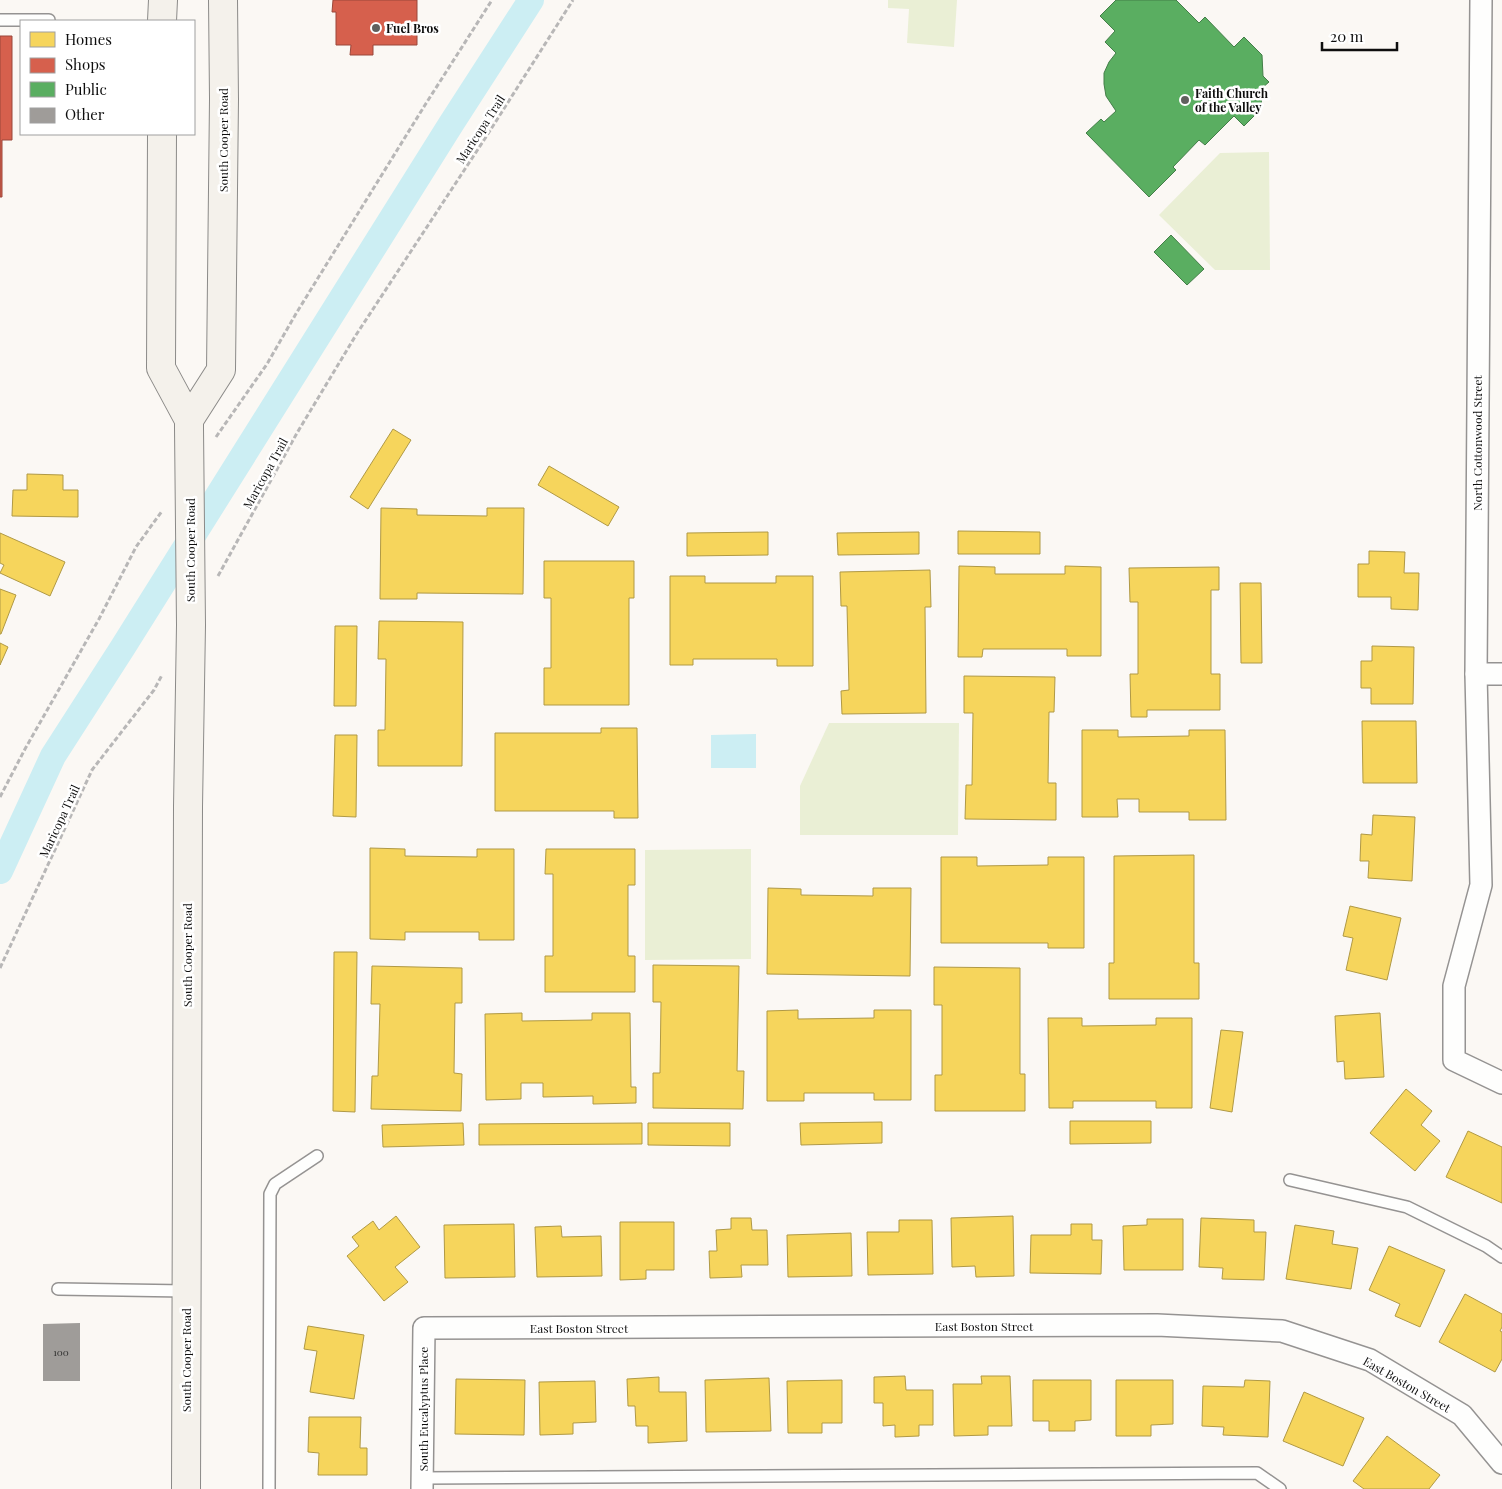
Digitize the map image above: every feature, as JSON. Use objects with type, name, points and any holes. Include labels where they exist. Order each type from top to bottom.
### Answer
[{"type":"main road","points":[[162,20],[163,0]]},
{"type":"main road","name":"South Cooper Road","points":[[189,420],[221,370],[224,99],[223,0]]},
{"type":"main road","name":"South Cooper Road","points":[[162,135],[161,368],[189,420],[190,473],[191,609],[188,807],[186,1489]]},
{"type":"street","name":"North Cottonwood Street","points":[[1481,0],[1476,674],[1481,885],[1454,986],[1454,1060],[1502,1083]]},
{"type":"street","points":[[1476,674],[1502,674]]},
{"type":"street","name":"East Boston Street","points":[[424,1328],[1157,1325],[1282,1331],[1370,1360],[1429,1395],[1462,1415],[1502,1463]]},
{"type":"street","name":"South Eucalyptus Place","points":[[422,1483],[424,1328]]},
{"type":"lane","points":[[0,20],[49,20]]},
{"type":"lane","points":[[269,1489],[270,1194],[275,1184],[317,1156]]},
{"type":"lane","points":[[1290,1180],[1407,1207],[1486,1246],[1502,1257]]},
{"type":"lane","points":[[58,1289],[186,1291]]},
{"type":"lane","points":[[422,1483],[1256,1473],[1280,1489]]},
{"type":"path","points":[[190,473],[267,364],[425,105],[492,0]]},
{"type":"path","name":"Maricopa Trail","points":[[215,581],[297,433],[356,335],[484,140],[572,0]]},
{"type":"path","points":[[0,797],[99,619],[136,547],[163,510]]},
{"type":"path","name":"Maricopa Trail","points":[[0,968],[92,770],[154,690],[164,674]]},
{"type":"green space","points":[[888,0],[957,0],[954,47],[907,43],[909,9],[888,8]]},
{"type":"green space","points":[[1269,152],[1270,270],[1215,270],[1159,215],[1220,153]]},
{"type":"green space","points":[[829,723],[959,723],[958,835],[800,835],[800,786]]},
{"type":"green space","points":[[751,849],[751,959],[645,960],[645,850]]},
{"type":"water","points":[[756,734],[756,768],[711,768],[711,735]]},
{"type":"building: Homes","points":[[393,429],[411,440],[368,509],[350,497]]},
{"type":"building: Homes","points":[[549,466],[619,507],[608,526],[538,485]]},
{"type":"building: Homes","points":[[27,474],[63,475],[63,490],[78,490],[78,517],[12,516],[13,490],[27,490]]},
{"type":"building: Homes","points":[[381,508],[417,509],[417,515],[487,516],[487,508],[524,508],[523,594],[417,593],[417,599],[380,599]]},
{"type":"building: Homes","points":[[958,531],[1040,532],[1040,554],[958,554]]},
{"type":"building: Homes","points":[[768,532],[768,555],[687,556],[687,533]]},
{"type":"building: Homes","points":[[919,532],[919,554],[838,555],[837,533]]},
{"type":"building: Homes","points":[[0,533],[65,562],[50,596],[0,573],[4,565],[0,563]]},
{"type":"building: Homes","points":[[1369,551],[1405,552],[1404,573],[1419,573],[1418,610],[1391,609],[1391,597],[1358,597],[1358,564],[1369,564]]},
{"type":"building: Homes","points":[[544,561],[634,561],[634,598],[629,598],[629,705],[544,705],[544,668],[551,668],[551,598],[544,598]]},
{"type":"building: Homes","points":[[959,566],[995,567],[995,574],[1065,574],[1065,566],[1101,567],[1101,656],[1067,656],[1067,649],[983,649],[982,657],[958,657]]},
{"type":"building: Homes","points":[[1219,567],[1219,590],[1211,590],[1211,674],[1220,674],[1220,710],[1147,710],[1147,717],[1131,717],[1130,674],[1138,674],[1138,602],[1130,602],[1129,568]]},
{"type":"building: Homes","points":[[930,570],[931,607],[925,607],[926,713],[842,714],[841,691],[849,690],[847,606],[841,606],[840,572]]},
{"type":"building: Homes","points":[[670,576],[705,576],[705,583],[776,583],[776,576],[813,576],[813,666],[777,666],[777,659],[693,659],[693,665],[670,665]]},
{"type":"building: Homes","points":[[1240,583],[1261,583],[1262,663],[1241,663]]},
{"type":"building: Homes","points":[[0,589],[16,595],[1,634],[0,634]]},
{"type":"building: Homes","points":[[379,621],[463,622],[462,766],[378,766],[378,730],[385,730],[386,659],[378,659]]},
{"type":"building: Homes","points":[[335,626],[357,626],[356,706],[334,706]]},
{"type":"building: Homes","points":[[0,643],[8,647],[0,665]]},
{"type":"building: Homes","points":[[1372,646],[1414,647],[1413,704],[1371,704],[1371,688],[1361,688],[1361,661],[1372,661]]},
{"type":"building: Homes","points":[[964,676],[1055,677],[1054,712],[1049,712],[1048,783],[1056,783],[1056,820],[965,819],[966,785],[972,785],[973,713],[964,713]]},
{"type":"building: Homes","points":[[1362,721],[1416,721],[1417,783],[1363,783]]},
{"type":"building: Homes","points":[[601,728],[637,728],[638,818],[614,818],[614,811],[495,811],[495,733],[601,733]]},
{"type":"building: Homes","points":[[1082,730],[1118,730],[1118,737],[1189,736],[1189,730],[1225,730],[1226,820],[1189,820],[1189,812],[1139,812],[1139,799],[1117,799],[1118,817],[1082,817]]},
{"type":"building: Homes","points":[[335,735],[357,735],[356,817],[333,816]]},
{"type":"building: Homes","points":[[1373,815],[1415,817],[1412,881],[1368,878],[1369,861],[1360,861],[1361,834],[1372,835]]},
{"type":"building: Homes","points":[[370,848],[405,849],[405,856],[477,857],[477,849],[514,849],[514,940],[479,940],[479,932],[405,932],[405,940],[370,939]]},
{"type":"building: Homes","points":[[546,849],[635,849],[635,885],[628,885],[628,956],[635,956],[635,992],[545,992],[545,956],[553,956],[553,874],[545,874]]},
{"type":"building: Homes","points":[[1194,855],[1194,963],[1199,963],[1199,999],[1109,999],[1109,963],[1114,963],[1114,856]]},
{"type":"building: Homes","points":[[941,857],[977,857],[977,866],[1048,865],[1048,857],[1084,857],[1084,948],[1048,948],[1048,943],[941,943]]},
{"type":"building: Homes","points":[[768,888],[801,889],[801,895],[873,896],[873,888],[911,888],[910,976],[767,974]]},
{"type":"building: Homes","points":[[1350,906],[1401,918],[1387,980],[1346,970],[1353,938],[1343,936]]},
{"type":"building: Homes","points":[[334,952],[357,952],[355,1112],[333,1111]]},
{"type":"building: Homes","points":[[653,965],[739,966],[737,1071],[744,1071],[743,1109],[653,1108],[653,1073],[660,1073],[661,1002],[653,1002]]},
{"type":"building: Homes","points":[[372,966],[462,968],[462,1003],[455,1003],[454,1073],[462,1074],[461,1111],[371,1109],[372,1076],[378,1076],[380,1004],[371,1004]]},
{"type":"building: Homes","points":[[934,967],[1020,968],[1020,1074],[1025,1074],[1025,1111],[935,1111],[935,1075],[942,1075],[942,1005],[934,1005]]},
{"type":"building: Homes","points":[[798,1010],[798,1019],[874,1018],[874,1010],[911,1010],[911,1100],[874,1100],[874,1093],[804,1093],[804,1101],[767,1101],[767,1011]]},
{"type":"building: Homes","points":[[522,1013],[522,1021],[592,1020],[592,1013],[630,1013],[631,1087],[636,1087],[636,1103],[593,1104],[593,1096],[543,1097],[543,1083],[521,1083],[521,1099],[486,1100],[485,1014]]},
{"type":"building: Homes","points":[[1380,1013],[1384,1077],[1345,1079],[1344,1061],[1337,1062],[1335,1016]]},
{"type":"building: Homes","points":[[1048,1018],[1082,1018],[1082,1026],[1156,1025],[1156,1018],[1192,1018],[1192,1108],[1156,1108],[1156,1101],[1073,1101],[1073,1108],[1049,1108]]},
{"type":"building: Homes","points":[[1221,1030],[1243,1032],[1232,1112],[1210,1108]]},
{"type":"building: Homes","points":[[1406,1089],[1432,1111],[1421,1125],[1440,1141],[1415,1171],[1370,1133]]},
{"type":"building: Homes","points":[[1070,1121],[1151,1121],[1151,1143],[1070,1144]]},
{"type":"building: Homes","points":[[882,1122],[882,1143],[801,1145],[800,1123]]},
{"type":"building: Homes","points":[[463,1123],[464,1145],[383,1147],[382,1125]]},
{"type":"building: Homes","points":[[642,1123],[642,1144],[479,1145],[479,1124]]},
{"type":"building: Homes","points":[[648,1123],[730,1123],[730,1146],[648,1145]]},
{"type":"building: Homes","points":[[1468,1131],[1502,1147],[1502,1203],[1446,1177]]},
{"type":"building: Homes","points":[[396,1216],[420,1247],[395,1267],[408,1282],[384,1301],[347,1256],[359,1246],[352,1237],[373,1221],[379,1230]]},
{"type":"building: Homes","points":[[1013,1216],[1014,1276],[976,1277],[975,1266],[952,1267],[951,1218]]},
{"type":"building: Homes","points":[[731,1218],[751,1218],[752,1230],[767,1230],[768,1265],[741,1265],[742,1277],[710,1278],[709,1251],[717,1251],[716,1230],[731,1229]]},
{"type":"building: Homes","points":[[1201,1218],[1254,1220],[1254,1232],[1266,1232],[1264,1280],[1222,1279],[1223,1268],[1199,1267]]},
{"type":"building: Homes","points":[[1147,1219],[1183,1219],[1183,1270],[1124,1270],[1123,1226],[1147,1225]]},
{"type":"building: Homes","points":[[899,1220],[932,1220],[933,1274],[868,1275],[867,1232],[899,1232]]},
{"type":"building: Homes","points":[[620,1222],[674,1222],[674,1270],[646,1270],[646,1279],[620,1280]]},
{"type":"building: Homes","points":[[514,1224],[515,1277],[445,1278],[444,1225]]},
{"type":"building: Homes","points":[[1071,1224],[1092,1224],[1092,1240],[1102,1240],[1101,1274],[1030,1273],[1031,1235],[1071,1235]]},
{"type":"building: Homes","points":[[1295,1225],[1334,1231],[1332,1244],[1358,1248],[1351,1289],[1286,1279]]},
{"type":"building: Homes","points":[[561,1226],[562,1237],[601,1236],[602,1276],[537,1277],[535,1227]]},
{"type":"building: Homes","points":[[851,1233],[852,1276],[788,1277],[787,1235]]},
{"type":"building: Homes","points":[[1389,1246],[1445,1270],[1420,1327],[1395,1316],[1400,1304],[1369,1290]]},
{"type":"building: Homes","points":[[1465,1294],[1502,1314],[1502,1327],[1500,1331],[1502,1332],[1502,1359],[1495,1372],[1439,1342]]},
{"type":"building: Homes","points":[[308,1326],[364,1335],[354,1399],[310,1392],[317,1351],[304,1349]]},
{"type":"building: Homes","points":[[905,1376],[906,1390],[933,1390],[933,1425],[919,1425],[919,1436],[895,1437],[895,1425],[883,1426],[883,1403],[874,1403],[874,1377]]},
{"type":"building: Homes","points":[[981,1376],[1010,1376],[1012,1426],[988,1426],[988,1435],[954,1436],[953,1384],[982,1384]]},
{"type":"building: Homes","points":[[659,1377],[659,1392],[686,1392],[687,1441],[648,1443],[648,1426],[636,1426],[635,1406],[628,1406],[627,1379]]},
{"type":"building: Homes","points":[[769,1378],[771,1431],[706,1432],[705,1380]]},
{"type":"building: Homes","points":[[456,1379],[525,1380],[524,1435],[455,1434]]},
{"type":"building: Homes","points":[[842,1380],[842,1423],[822,1423],[822,1433],[788,1433],[787,1381]]},
{"type":"building: Homes","points":[[1033,1380],[1091,1380],[1091,1420],[1075,1421],[1075,1431],[1049,1431],[1049,1421],[1033,1421]]},
{"type":"building: Homes","points":[[1116,1380],[1173,1380],[1173,1424],[1151,1425],[1151,1436],[1116,1436]]},
{"type":"building: Homes","points":[[1245,1380],[1270,1381],[1268,1437],[1223,1435],[1224,1427],[1202,1426],[1203,1386],[1244,1387]]},
{"type":"building: Homes","points":[[595,1381],[596,1422],[573,1423],[573,1434],[540,1435],[539,1382]]},
{"type":"building: Homes","points":[[1304,1392],[1364,1418],[1343,1466],[1283,1441]]},
{"type":"building: Homes","points":[[309,1417],[361,1417],[360,1448],[367,1448],[367,1475],[318,1475],[319,1453],[308,1452]]},
{"type":"building: Homes","points":[[1387,1436],[1440,1475],[1429,1489],[1364,1489],[1353,1481]]},
{"type":"building: Shops","name":"Fuel Bros","points":[[333,0],[417,0],[417,45],[373,45],[373,55],[350,55],[351,45],[336,45],[336,12],[332,12]]},
{"type":"building: Shops","points":[[0,36],[12,36],[12,140],[2,140],[2,197],[0,197]]},
{"type":"building: Public","name":"Faith Church of the Valley","points":[[1116,0],[1176,0],[1199,23],[1205,17],[1234,47],[1244,37],[1262,55],[1263,76],[1269,82],[1262,88],[1261,109],[1244,126],[1234,116],[1205,145],[1199,140],[1173,167],[1176,170],[1149,197],[1086,133],[1101,119],[1104,122],[1116,111],[1106,96],[1104,84],[1104,73],[1116,53],[1105,42],[1115,31],[1100,16]]},
{"type":"building: Public","points":[[1171,235],[1204,269],[1187,285],[1154,252]]},
{"type":"building: Other","points":[[80,1323],[80,1381],[43,1381],[43,1324]]},
{"type":"waterway","points":[[0,871],[53,756],[531,0]]},
{"type":"place","name":"Fuel Bros","points":[[376,28]]},
{"type":"place","name":"Faith Church of the Valley","points":[[1185,100]]}]
